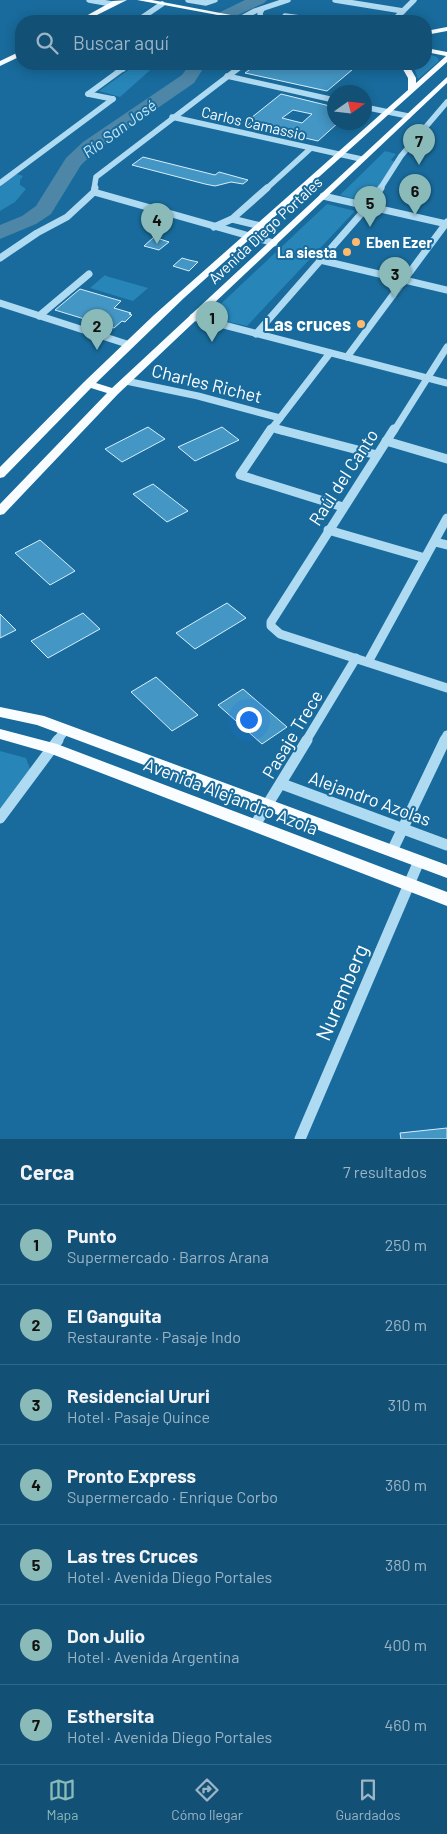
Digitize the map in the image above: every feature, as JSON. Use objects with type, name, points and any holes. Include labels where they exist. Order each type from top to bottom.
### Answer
[{"type":"main road","points":[[91,15],[114,2],[124,0]]},
{"type":"main road","points":[[140,0],[224,15]]},
{"type":"main road","points":[[432,32],[447,29]]},
{"type":"main road","points":[[432,51],[447,54]]},
{"type":"main road","points":[[0,64],[15,56]]},
{"type":"main road","name":"Avenida Diego Portales","points":[[0,510],[114,392],[194,317],[239,260],[250,236],[342,155],[447,58]]},
{"type":"main road","points":[[407,70],[412,78],[412,90]]},
{"type":"main road","name":"Avenida Diego Portales","points":[[0,474],[88,384],[130,345],[239,260],[274,243],[447,79]]},
{"type":"main road","points":[[435,90],[447,86]]},
{"type":"main road","points":[[88,384],[114,392]]},
{"type":"main road","points":[[0,704],[39,720]]},
{"type":"main road","name":"Avenida Alejandro Azola","points":[[0,712],[39,720],[447,872]]},
{"type":"main road","name":"Avenida Alejandro Azola","points":[[0,734],[52,748],[447,899]]},
{"type":"street","points":[[89,0],[114,2]]},
{"type":"street","points":[[188,0],[206,3],[215,0]]},
{"type":"street","points":[[247,15],[288,0]]},
{"type":"street","points":[[335,0],[403,11]]},
{"type":"street","points":[[399,15],[414,0]]},
{"type":"street","points":[[146,15],[162,4]]},
{"type":"street","points":[[260,15],[262,9]]},
{"type":"street","points":[[88,94],[120,70]]},
{"type":"street","points":[[1,255],[67,217],[94,192],[96,177],[236,70]]},
{"type":"street","points":[[227,76],[327,98]]},
{"type":"street","points":[[88,94],[113,99]]},
{"type":"street","points":[[0,183],[113,99]]},
{"type":"street","points":[[256,334],[368,206],[401,156],[447,102]]},
{"type":"street","points":[[372,109],[408,116]]},
{"type":"street","name":"Carlos Camassio","points":[[172,117],[361,159]]},
{"type":"street","name":"Avenida Diego Portales","points":[[214,227],[232,219],[310,148]]},
{"type":"street","points":[[94,192],[274,243]]},
{"type":"street","points":[[323,196],[447,223],[347,357]]},
{"type":"street","points":[[232,219],[261,226]]},
{"type":"street","points":[[320,260],[447,290]]},
{"type":"street","points":[[39,316],[89,274]]},
{"type":"street","points":[[0,303],[130,345]]},
{"type":"street","points":[[194,317],[447,383]]},
{"type":"street","name":"Raúl del Canto","points":[[356,658],[280,634],[271,626],[272,618],[447,347]]},
{"type":"street","points":[[330,353],[272,428],[240,475],[343,507]]},
{"type":"street","name":"Charles Richet","points":[[126,381],[198,396],[280,418]]},
{"type":"street","name":"Charles Richet","points":[[272,428],[377,455]]},
{"type":"street","points":[[386,441],[447,459]]},
{"type":"street","points":[[368,662],[447,518]]},
{"type":"street","points":[[328,530],[425,558]]},
{"type":"street","points":[[435,542],[447,545]]},
{"type":"street","points":[[356,658],[447,688]]},
{"type":"street","name":"Pasaje Trece","points":[[255,825],[282,784],[356,658]]},
{"type":"street","points":[[0,818],[65,730]]},
{"type":"street","points":[[392,851],[447,735]]},
{"type":"street","name":"Alejandro Azolas","points":[[282,784],[447,845]]},
{"type":"street","name":"Nuremberg","points":[[300,1139],[419,861]]},
{"type":"shaded area","points":[[432,55],[437,57],[439,61],[432,67]]},
{"type":"shaded area","points":[[129,70],[150,70],[120,97],[99,91]]},
{"type":"shaded area","points":[[415,70],[428,70],[418,79]]},
{"type":"shaded area","points":[[385,151],[396,154],[391,160],[395,162],[395,167],[365,202],[340,195]]},
{"type":"shaded area","points":[[14,173],[23,176],[20,180],[20,185],[26,189],[15,202],[0,211],[0,183]]},
{"type":"shaded area","points":[[327,204],[355,211],[247,326],[207,317]]},
{"type":"shaded area","points":[[105,275],[148,288],[133,301],[90,288]]},
{"type":"shaded area","points":[[0,751],[26,758],[30,769],[0,809]]},
{"type":"building","points":[[249,70],[352,70],[334,85],[327,85],[327,91],[245,73]]},
{"type":"building","points":[[281,94],[327,105],[327,130],[330,130],[318,141],[248,125],[254,119],[251,118]],"holes":[[[293,110],[312,114],[302,123],[282,118]]]},
{"type":"building","points":[[143,157],[215,175],[219,172],[248,180],[243,184],[231,182],[215,186],[132,165]]},
{"type":"building","points":[[154,237],[169,242],[159,250],[144,246]]},
{"type":"building","points":[[182,258],[198,262],[189,271],[173,266]]},
{"type":"building","points":[[80,289],[121,301],[114,308],[131,313],[129,314],[132,315],[125,322],[122,321],[114,328],[55,310]]},
{"type":"building","points":[[148,427],[165,439],[122,462],[105,449]]},
{"type":"building","points":[[222,427],[239,440],[195,461],[178,447]]},
{"type":"building","points":[[153,484],[188,511],[167,522],[133,494]]},
{"type":"building","points":[[40,540],[75,571],[50,585],[15,553]]},
{"type":"building","points":[[227,603],[246,618],[195,649],[176,633]]},
{"type":"building","points":[[83,613],[100,629],[48,658],[31,641]]},
{"type":"building","points":[[0,614],[16,630],[0,638]]},
{"type":"building","points":[[156,677],[198,715],[172,731],[131,692]]},
{"type":"building","points":[[243,689],[287,727],[262,744],[218,705]]},
{"type":"building","points":[[447,1128],[447,1139],[401,1139],[400,1133]]},
{"type":"waterway","name":"Río San José","points":[[225,15],[259,0]]},
{"type":"waterway","name":"Río San José","points":[[0,233],[29,220],[44,210],[73,162],[90,146],[188,79],[194,70]]},
{"type":"place","name":"Esthersita","points":[[419,165]]},
{"type":"place","name":"Don Julio","points":[[415,215]]},
{"type":"place","name":"Las tres Cruces","points":[[370,227]]},
{"type":"place","name":"Eben Ezer","points":[[356,242]]},
{"type":"place","name":"Pronto Express","points":[[157,244]]},
{"type":"place","name":"La siesta","points":[[347,252]]},
{"type":"place","name":"Residencial Ururi","points":[[395,298]]},
{"type":"place","name":"Las cruces","points":[[361,324]]},
{"type":"place","name":"Punto","points":[[212,342]]},
{"type":"place","name":"El Ganguita","points":[[97,350]]}]
